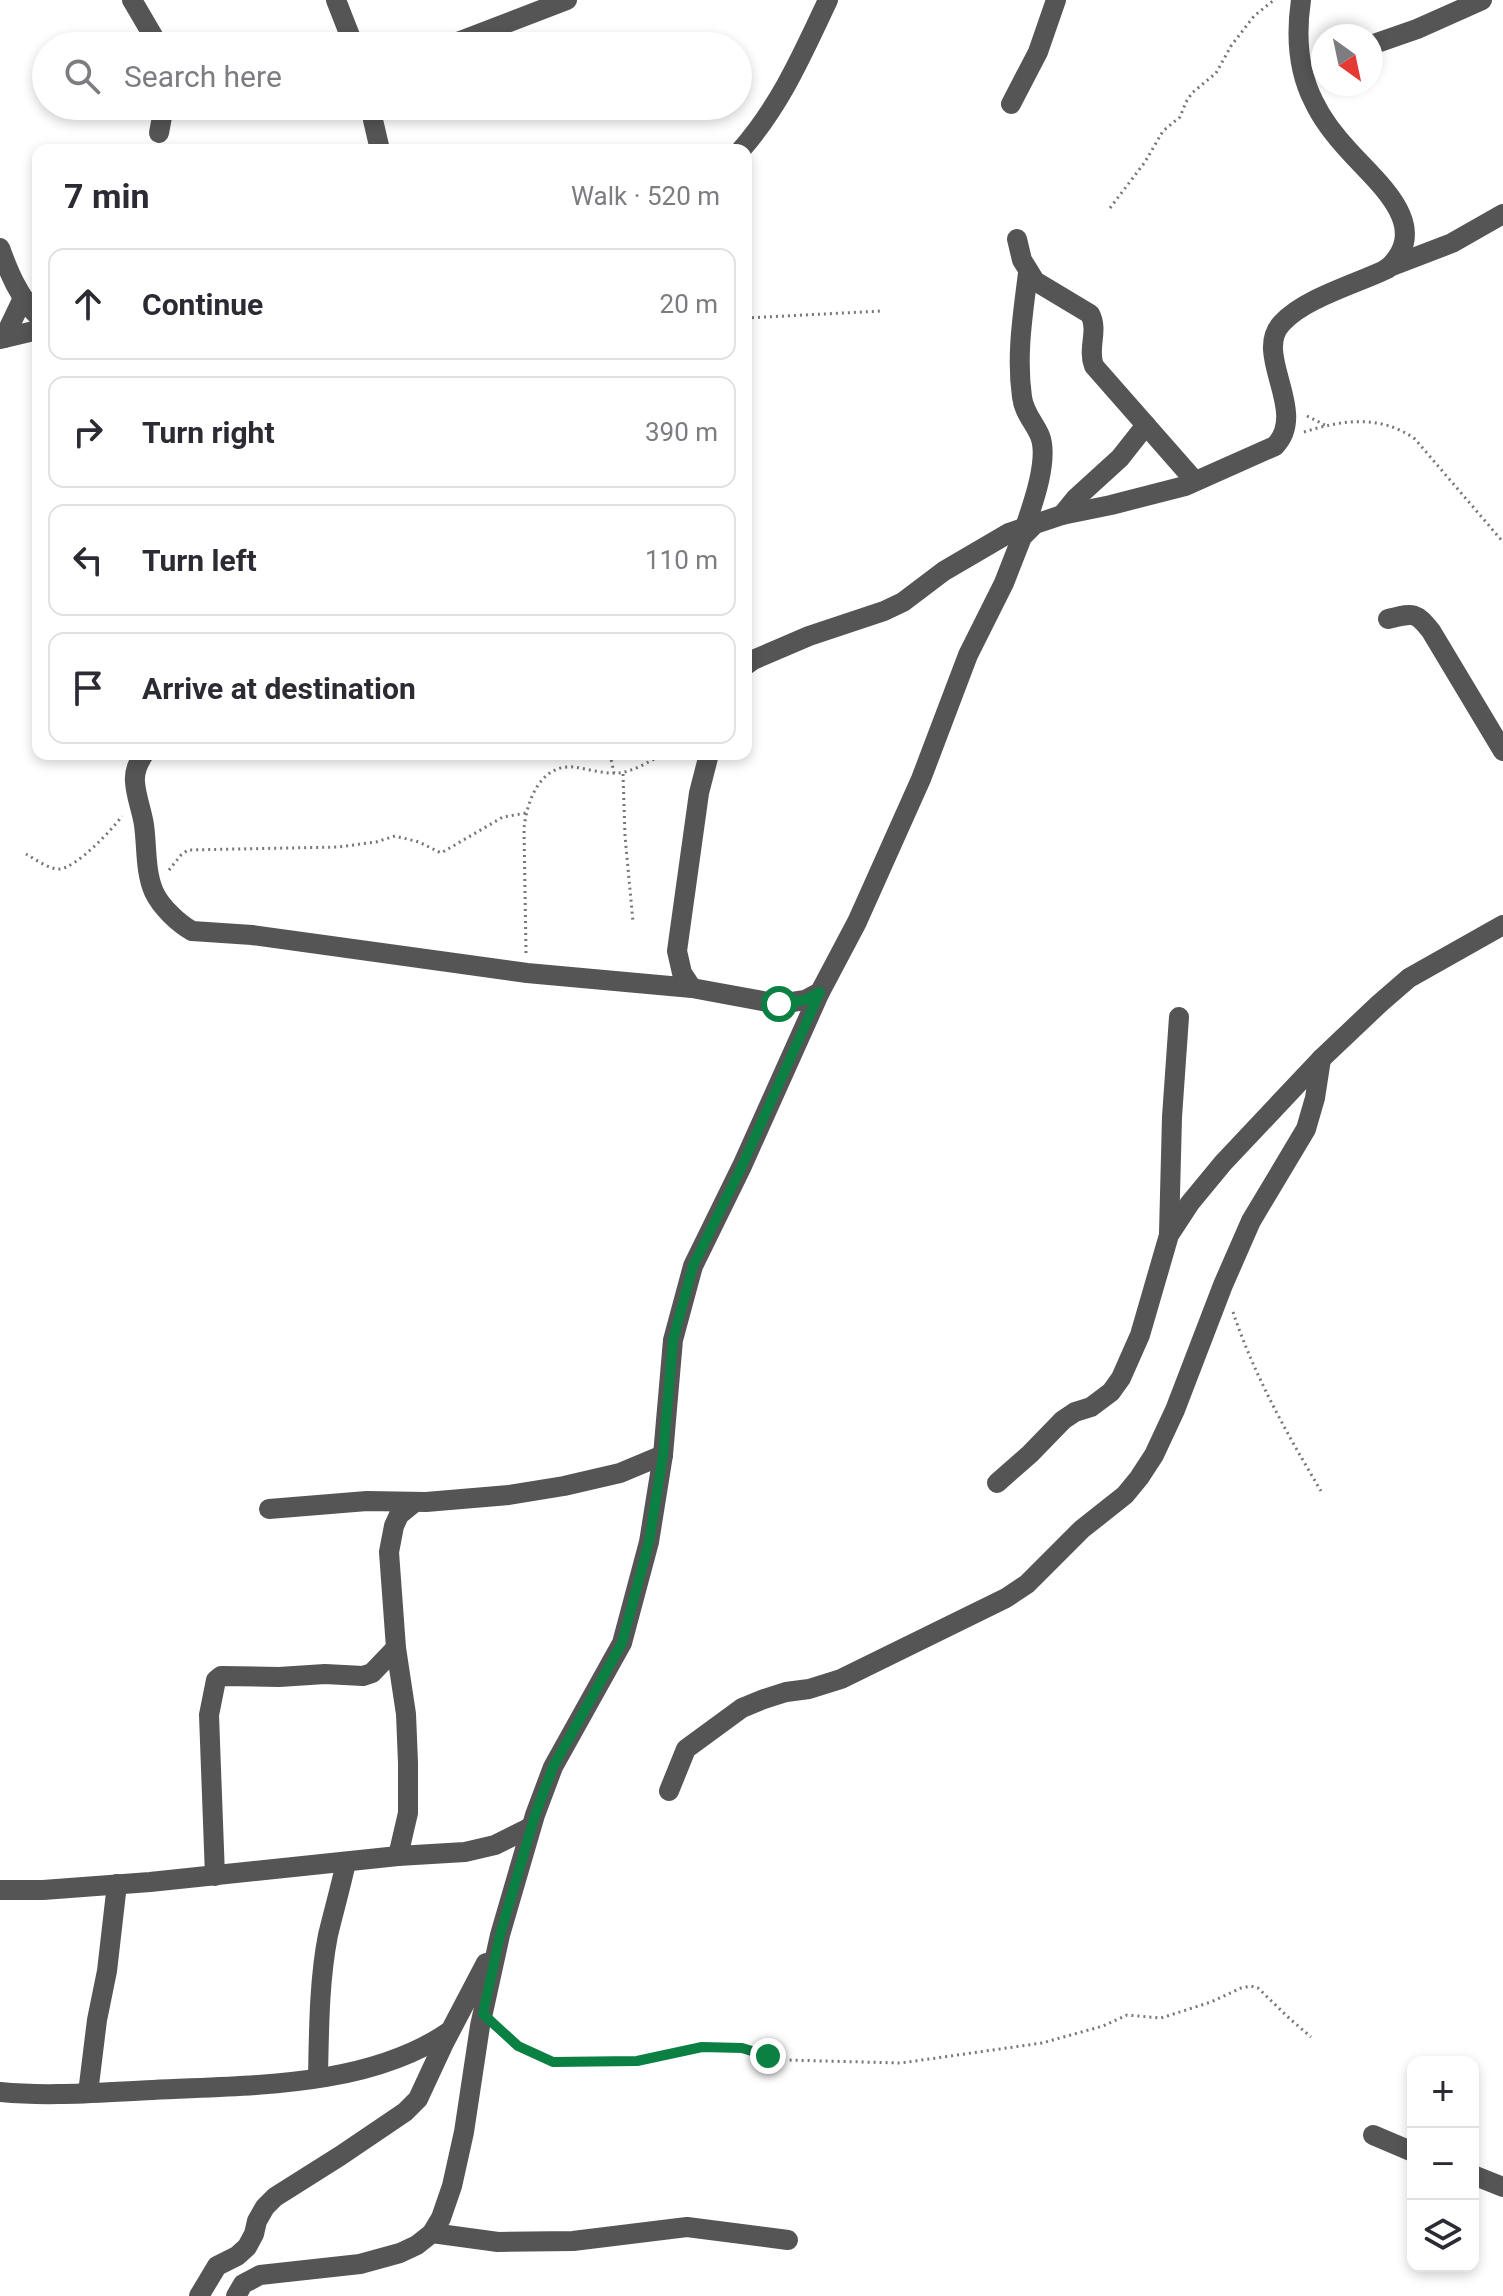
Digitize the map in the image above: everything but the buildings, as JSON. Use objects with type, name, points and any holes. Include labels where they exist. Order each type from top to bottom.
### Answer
[{"type":"street","points":[[132,0],[151,32]]},
{"type":"street","points":[[336,0],[349,32]]},
{"type":"street","points":[[487,32],[544,4],[567,0]]},
{"type":"street","points":[[746,144],[792,77],[828,0]]},
{"type":"street","points":[[1011,104],[1038,52],[1056,0]]},
{"type":"street","points":[[1301,0],[1298,22],[1303,74],[1313,100],[1327,125],[1389,193],[1401,214],[1405,227],[1404,247],[1387,269]]},
{"type":"street","points":[[1383,41],[1482,0]]},
{"type":"street","points":[[1303,74],[1311,70]]},
{"type":"street","points":[[159,133],[161,120]]},
{"type":"street","points":[[375,120],[379,144]]},
{"type":"street","points":[[752,661],[903,602],[944,571],[1009,533],[1062,515],[1185,486],[1275,446],[1283,438],[1286,426],[1284,395],[1276,369],[1274,333],[1282,322],[1310,303],[1439,249],[1503,214]]},
{"type":"street","points":[[1405,227],[1439,249]]},
{"type":"street","points":[[1017,239],[1022,260],[1035,281],[1090,314],[1094,327],[1090,356],[1094,366],[1195,481]]},
{"type":"street","points":[[0,248],[17,289],[32,309]]},
{"type":"street","points":[[236,2296],[243,2284],[260,2275],[360,2264],[400,2253],[432,2233],[441,2218],[464,2132],[483,2014],[500,1935],[531,1827],[553,1767],[622,1643],[649,1542],[663,1455],[673,1340],[693,1266],[742,1166],[820,992],[857,922],[921,779],[968,655],[1030,525],[1042,457],[1040,437],[1025,410],[1022,397],[1019,344],[1028,273]]},
{"type":"street","points":[[2,338],[23,298]]},
{"type":"street","points":[[2,338],[32,331]]},
{"type":"street","points":[[1062,515],[1120,458],[1146,425]]},
{"type":"street","points":[[1388,619],[1410,614],[1419,616],[1503,751]]},
{"type":"street","points":[[140,760],[135,781],[144,821],[151,882],[166,909],[192,931],[252,935],[527,973],[692,988],[779,1004],[805,1000],[820,992]]},
{"type":"street","points":[[692,988],[682,973],[677,951],[699,793],[707,760]]},
{"type":"street","points":[[1169,1235],[1190,1203],[1223,1163],[1321,1059],[1379,1004],[1409,978],[1503,925]]},
{"type":"street","points":[[669,986],[678,961]]},
{"type":"street","points":[[997,1483],[1063,1420],[1091,1407],[1111,1392],[1121,1378],[1140,1335],[1169,1235],[1172,1117],[1179,1017]]},
{"type":"street","points":[[669,1791],[686,1749],[742,1708],[786,1692],[841,1679],[1006,1598],[1027,1584],[1082,1529],[1125,1495],[1154,1455],[1175,1410],[1251,1221],[1306,1129],[1321,1059]]},
{"type":"street","points":[[269,1509],[509,1495],[620,1473],[663,1455]]},
{"type":"street","points":[[398,1856],[408,1813],[408,1763],[406,1714],[396,1648],[389,1552],[399,1515],[415,1502]]},
{"type":"street","points":[[215,1876],[209,1715],[216,1680],[221,1676],[363,1676],[372,1673],[396,1648]]},
{"type":"street","points":[[0,1890],[43,1890],[215,1876],[398,1856],[465,1852],[495,1845],[531,1827]]},
{"type":"street","points":[[318,2077],[325,1957],[346,1862]]},
{"type":"street","points":[[88,2093],[117,1884]]},
{"type":"street","points":[[199,2296],[217,2266],[247,2247],[257,2221],[275,2197],[405,2112],[418,2099],[500,1935]]},
{"type":"street","points":[[0,2092],[88,2093],[240,2086],[351,2073],[407,2054],[452,2029]]},
{"type":"street","points":[[1373,2135],[1407,2149]]},
{"type":"street","points":[[1479,2177],[1503,2187]]},
{"type":"street","points":[[432,2233],[498,2242],[573,2241],[687,2227],[788,2240]]},
{"type":"path","points":[[1110,208],[1145,162],[1163,131],[1180,117],[1192,93],[1216,73],[1231,46],[1254,16],[1274,0]]},
{"type":"path","points":[[752,318],[882,311]]},
{"type":"path","points":[[1283,438],[1348,420],[1387,425],[1406,432],[1503,542]]},
{"type":"path","points":[[611,760],[614,773]]},
{"type":"path","points":[[527,973],[524,904],[526,813],[537,786],[557,769],[570,767],[614,773],[651,760]]},
{"type":"path","points":[[623,772],[633,922]]},
{"type":"path","points":[[26,854],[53,868],[64,868],[113,828],[138,798]]},
{"type":"path","points":[[154,891],[188,850],[338,847],[395,836],[419,842],[441,853],[503,817],[526,813]]},
{"type":"path","points":[[1223,1285],[1248,1355],[1294,1446],[1321,1491]]},
{"type":"path","points":[[483,2014],[518,2046],[553,2062],[637,2061],[702,2047],[742,2048],[786,2060],[901,2063],[1042,2043],[1103,2026],[1127,2015],[1161,2018],[1251,1986],[1258,1988],[1311,2037]]},
{"type":"route","points":[[768,2056],[742,2048],[702,2047],[637,2061],[553,2062],[518,2046],[483,2014],[500,1935],[535,1815],[570,1733],[622,1643],[649,1542],[663,1455],[673,1340],[693,1266],[742,1166],[820,992],[805,1000],[779,1004]]}]
